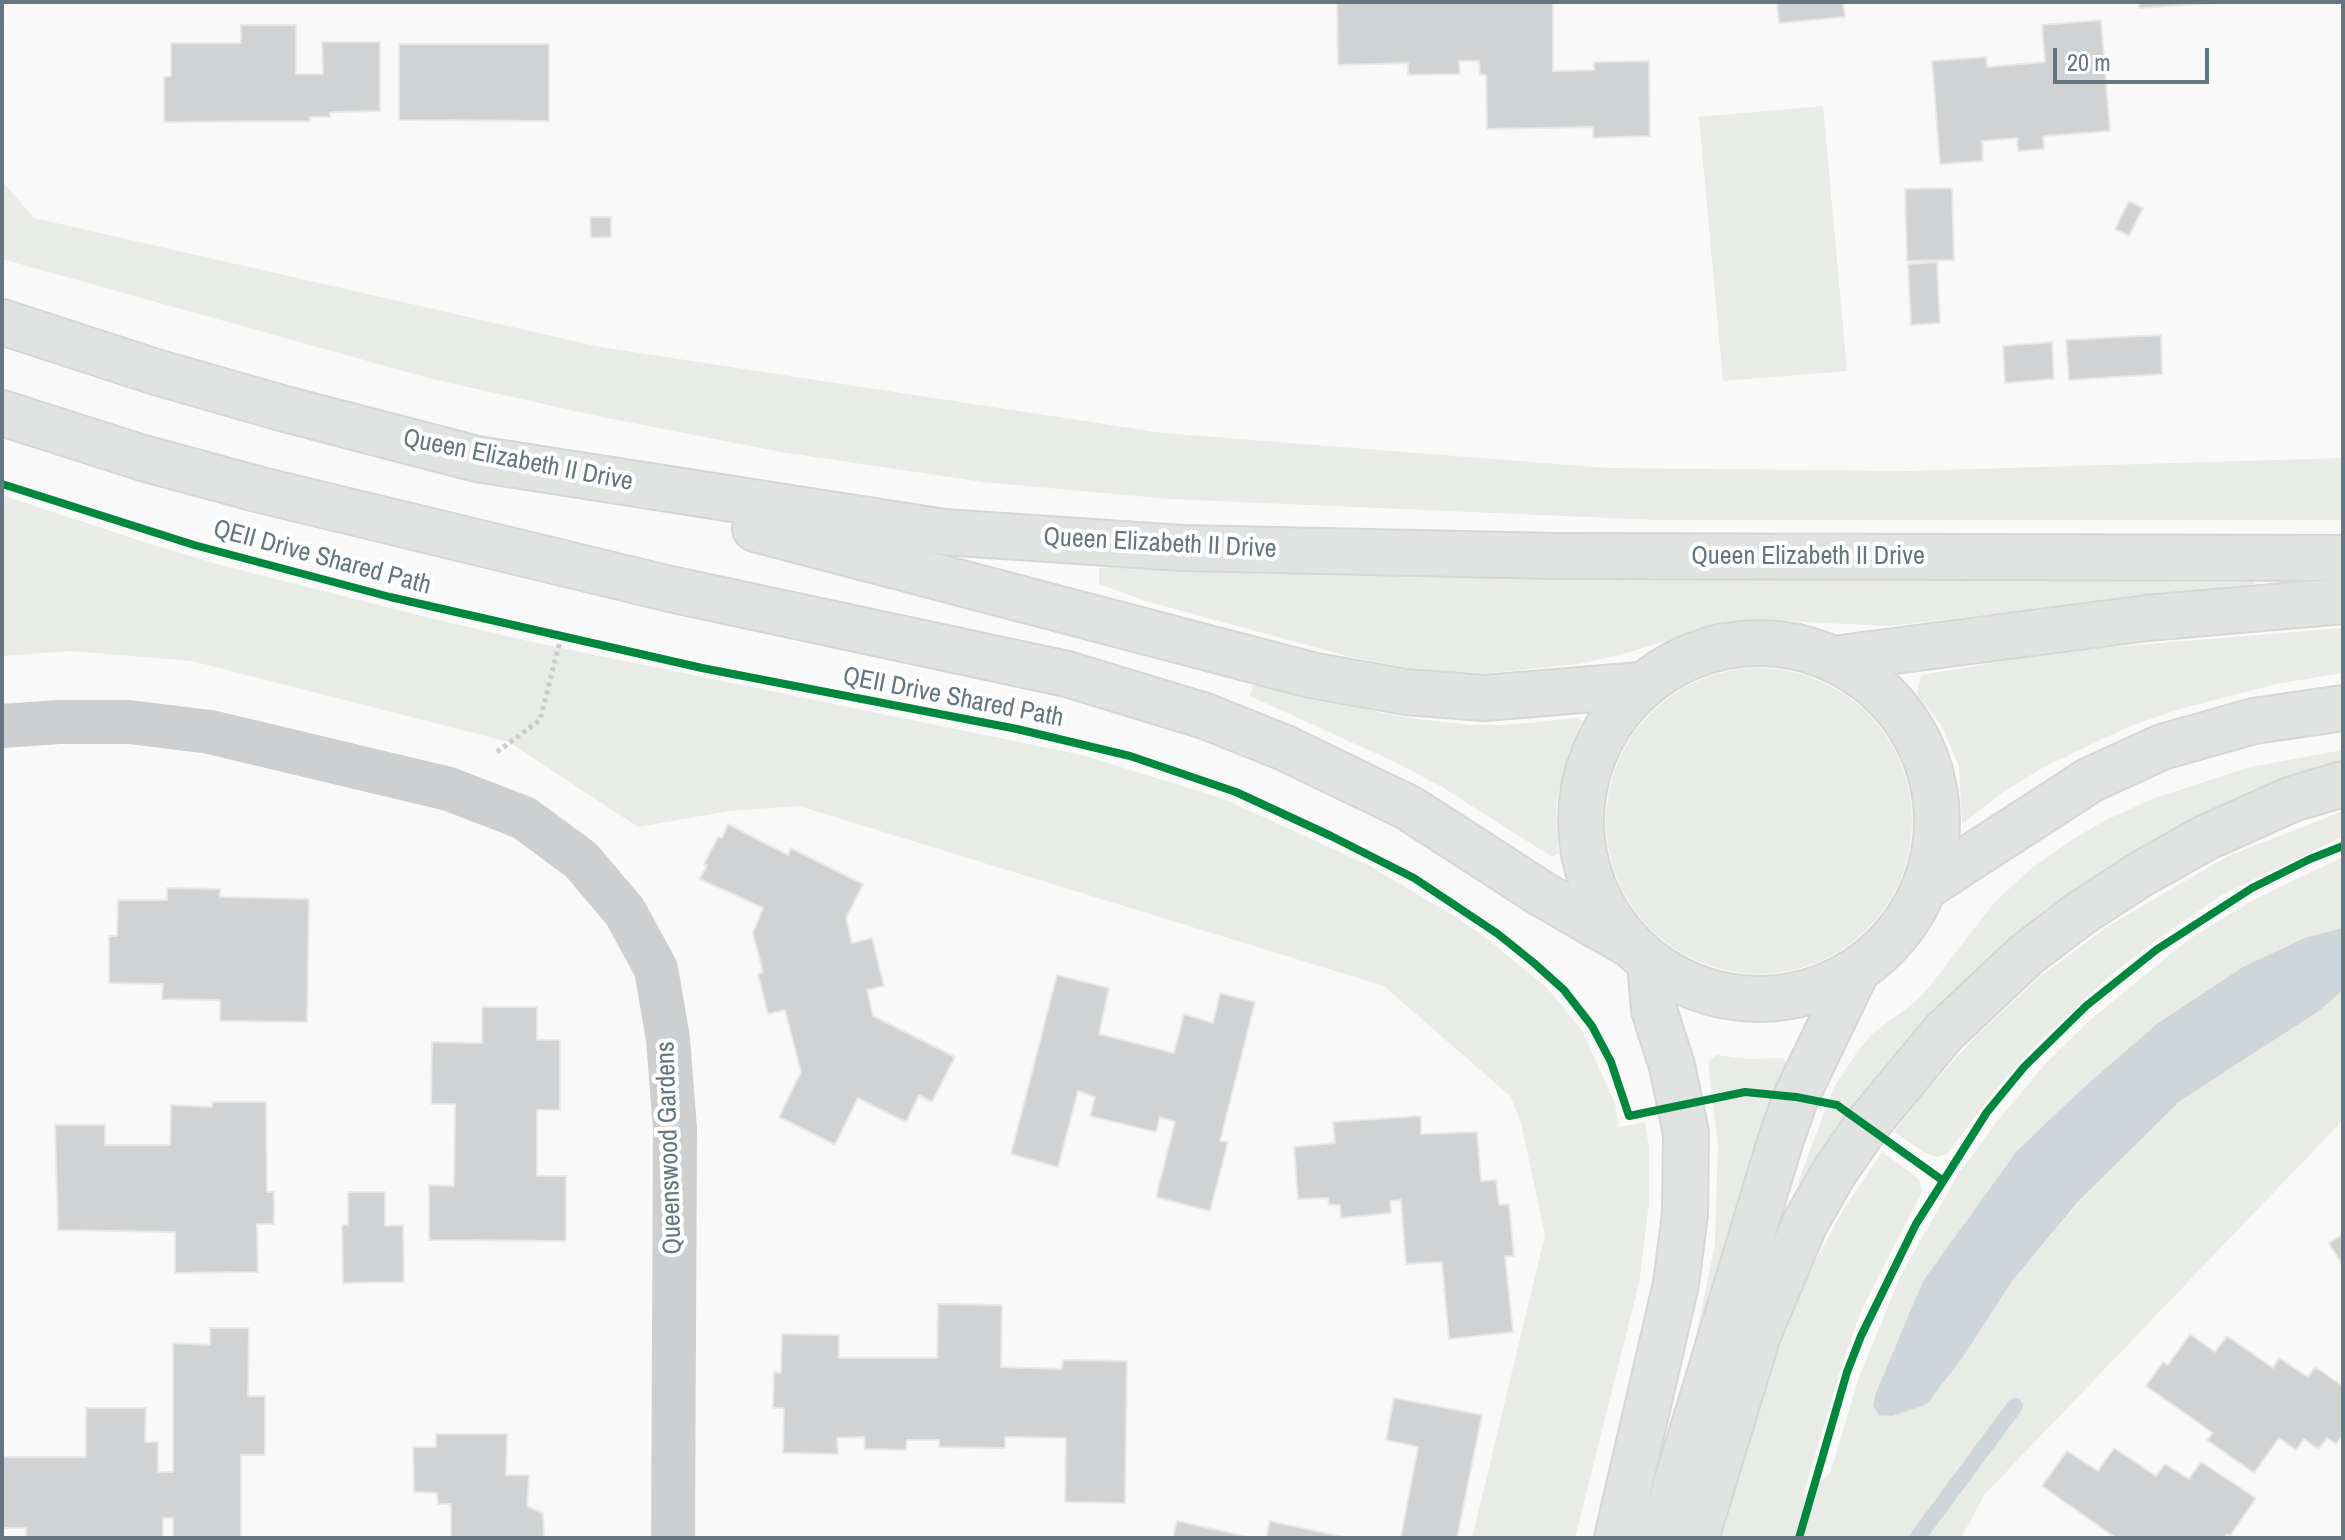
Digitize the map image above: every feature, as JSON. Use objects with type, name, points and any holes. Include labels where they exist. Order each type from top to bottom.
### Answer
[{"type":"highway","name":"Queen Elizabeth II Drive","points":[[2,322],[184,380],[477,459],[944,532],[1182,548],[1586,556],[2343,558]]},
{"type":"highway","points":[[2,413],[143,458],[351,513],[670,589],[1067,674],[1192,712],[1285,748],[1409,808],[1638,953],[1681,982],[1752,1000],[1789,997],[1825,987],[1857,970],[1886,947],[1901,929],[1925,887],[1936,850],[1938,811],[1932,773],[1917,737],[1895,705],[1867,678],[1833,659],[1795,646],[1754,642],[1714,648],[1676,663],[1642,685],[1614,716],[1594,751],[1582,791],[1580,831],[1587,872],[1603,909],[1638,953],[1672,1066],[1686,1133],[1685,1214],[1676,1284],[1617,1538]]},
{"type":"highway","points":[[477,459],[1311,675],[1406,692],[1484,698],[1642,685]]},
{"type":"highway","points":[[1833,659],[2132,620],[2343,601]]},
{"type":"highway","points":[[1925,887],[2090,780],[2162,747],[2254,721],[2343,708]]},
{"type":"highway","points":[[1696,1538],[1758,1335],[1805,1223],[1835,1171],[1867,1125],[1944,1032],[2027,954],[2081,913],[2141,874],[2205,838],[2278,806],[2343,784]]},
{"type":"highway","points":[[1660,1538],[1781,1139],[1796,1097],[1857,970]]},
{"type":"street","name":"Queenswood Gardens","points":[[2,726],[129,722],[210,732],[449,789],[524,818],[581,860],[625,912],[656,969],[668,1039],[675,1129],[673,1538]]},
{"type":"path","points":[[547,634],[575,640]]},
{"type":"path","points":[[497,752],[540,720],[561,637]]},
{"type":"shaded area","points":[[1823,106],[1847,371],[1723,381],[1699,117]]},
{"type":"shaded area","points":[[2,181],[34,218],[600,347],[1163,433],[1608,468],[1908,471],[2343,458],[2343,520],[1657,520],[1170,499],[983,482],[781,452],[432,379],[2,259]]},
{"type":"shaded area","points":[[2,495],[224,566],[426,617],[532,642],[1082,755],[1224,799],[1368,865],[1459,919],[1546,987],[1582,1030],[1615,1103],[1619,1127],[1645,1122],[1649,1149],[1649,1202],[1639,1283],[1575,1538],[1472,1538],[1545,1235],[1521,1123],[1511,1097],[1384,986],[799,806],[729,811],[638,827],[509,742],[192,661],[70,651],[2,656]]},
{"type":"shaded area","points":[[1099,568],[2253,578],[2255,584],[1889,626],[1764,620],[1727,623],[1579,664],[1490,673],[1401,667],[1351,657],[1146,601],[1099,584]]},
{"type":"shaded area","points":[[2343,628],[2343,673],[2276,684],[2176,710],[2128,727],[2044,767],[2003,792],[1962,824],[1959,767],[1942,726],[1917,694],[1921,675],[2064,651]]},
{"type":"shaded area","points":[[1759,668],[1789,671],[1817,680],[1844,694],[1867,713],[1886,736],[1900,763],[1909,791],[1912,821],[1909,851],[1900,879],[1886,906],[1867,929],[1844,948],[1817,962],[1789,971],[1759,974],[1729,971],[1701,962],[1674,948],[1651,929],[1632,906],[1618,879],[1609,851],[1606,821],[1609,791],[1618,763],[1632,736],[1651,713],[1674,694],[1701,680],[1729,671]]},
{"type":"shaded area","points":[[1254,678],[1382,713],[1417,719],[1470,725],[1508,725],[1579,718],[1582,722],[1569,751],[1557,801],[1559,853],[1552,857],[1442,787],[1399,764],[1250,696]]},
{"type":"shaded area","points":[[2343,750],[2343,762],[2293,779],[1922,1025],[1863,1096],[1802,1185],[1798,1183],[1833,1089],[1857,1052],[1873,1033],[1915,1002],[1993,904],[2029,870],[2104,821],[2152,799],[2250,767]]},
{"type":"shaded area","points":[[2343,811],[2343,836],[2222,895],[2106,979],[2000,1084],[1947,1154],[1937,1157],[1925,1153],[1894,1132],[1919,1099],[1976,1036],[2041,976],[2108,926],[2228,856]]},
{"type":"shaded area","points":[[2343,857],[2343,928],[2307,937],[2016,1152],[1923,1281],[1967,1351],[2010,1284],[2078,1203],[2180,1101],[2319,1011],[2343,990],[2343,1120],[1985,1494],[1961,1538],[1717,1538],[1767,1374],[1789,1317],[1843,1210],[1882,1152],[1920,1181],[1922,1192],[1862,1309],[1803,1496],[1830,1474],[1859,1377],[1901,1275],[1957,1176],[1998,1120],[2049,1060],[2090,1020],[2188,940],[2253,900]]},
{"type":"shaded area","points":[[2343,928],[2343,990],[2319,1011],[2180,1101],[2077,1203],[2010,1284],[1967,1351],[1927,1404],[1892,1416],[1879,1415],[1873,1406],[1876,1393],[1923,1281],[2016,1152],[2157,1024],[2243,967],[2307,937]]},
{"type":"shaded area","points":[[1717,1055],[1747,1059],[1782,1058],[1790,1065],[1654,1484],[1696,1336],[1715,1244],[1718,1145],[1708,1062]]},
{"type":"building","points":[[1337,2],[1553,2],[1553,71],[1594,70],[1594,62],[1649,61],[1650,136],[1593,138],[1593,127],[1487,129],[1486,75],[1480,75],[1479,61],[1459,61],[1460,74],[1408,75],[1408,63],[1338,65]]},
{"type":"building","points":[[1777,2],[1843,2],[1845,17],[1779,23]]},
{"type":"building","points":[[2139,2],[2234,2],[2139,8]]},
{"type":"building","points":[[2101,20],[2110,131],[2043,136],[2044,149],[2018,151],[2017,138],[1982,141],[1983,161],[1940,164],[1932,61],[1986,57],[1987,67],[2045,62],[2042,25]]},
{"type":"building","points":[[241,25],[296,25],[296,74],[323,74],[322,42],[380,42],[380,111],[330,112],[330,117],[310,117],[310,121],[164,122],[164,77],[171,76],[171,43],[241,43]]},
{"type":"building","points":[[399,44],[549,44],[549,121],[399,120]]},
{"type":"building","points":[[1952,188],[1954,260],[1907,261],[1905,189]]},
{"type":"building","points":[[2129,201],[2143,208],[2129,236],[2115,229]]},
{"type":"building","points":[[590,217],[611,217],[611,237],[591,238]]},
{"type":"building","points":[[1937,262],[1940,323],[1911,325],[1908,264]]},
{"type":"building","points":[[2161,335],[2162,374],[2069,380],[2066,340]]},
{"type":"building","points":[[2052,342],[2054,379],[2005,383],[2003,346]]},
{"type":"building","points":[[728,824],[788,855],[791,848],[863,884],[846,918],[852,943],[872,938],[884,986],[867,990],[873,1016],[955,1057],[932,1102],[919,1095],[906,1122],[858,1098],[835,1145],[779,1117],[801,1072],[785,1010],[768,1014],[758,974],[763,972],[753,933],[763,908],[700,879],[707,865],[704,864]]},
{"type":"building","points":[[167,888],[220,889],[220,897],[309,899],[307,1022],[220,1021],[220,1000],[162,999],[163,984],[109,983],[109,936],[117,936],[118,900],[167,900]]},
{"type":"building","points":[[1057,975],[1109,988],[1099,1034],[1174,1053],[1184,1014],[1213,1023],[1220,993],[1255,1002],[1220,1141],[1228,1142],[1210,1211],[1156,1197],[1175,1122],[1160,1117],[1156,1132],[1090,1116],[1095,1097],[1078,1091],[1058,1167],[1011,1154]]},
{"type":"building","points":[[482,1007],[537,1007],[537,1040],[560,1040],[560,1110],[537,1110],[537,1176],[566,1176],[566,1241],[429,1240],[429,1185],[454,1186],[455,1104],[431,1104],[432,1042],[482,1043]]},
{"type":"building","points":[[212,1102],[266,1102],[267,1192],[274,1192],[274,1224],[257,1224],[258,1272],[175,1273],[175,1232],[58,1230],[55,1125],[105,1125],[105,1145],[170,1145],[171,1105],[212,1107]]},
{"type":"building","points":[[1421,1116],[1421,1134],[1477,1132],[1481,1181],[1496,1180],[1499,1205],[1509,1204],[1514,1256],[1505,1256],[1513,1332],[1449,1339],[1442,1262],[1406,1264],[1401,1200],[1390,1201],[1391,1213],[1341,1218],[1340,1205],[1329,1205],[1328,1198],[1298,1199],[1294,1147],[1335,1143],[1333,1122]]},
{"type":"building","points":[[348,1192],[385,1192],[385,1226],[403,1225],[404,1282],[343,1283],[342,1225],[348,1225]]},
{"type":"building","points":[[2343,1234],[2343,1266],[2329,1243]]},
{"type":"building","points":[[938,1304],[1002,1305],[1001,1367],[1062,1369],[1063,1360],[1127,1361],[1125,1503],[1065,1502],[1066,1438],[1005,1437],[1005,1448],[939,1447],[939,1440],[907,1440],[906,1450],[865,1449],[864,1437],[837,1438],[838,1454],[783,1453],[784,1408],[773,1408],[774,1372],[781,1373],[782,1334],[839,1335],[839,1358],[937,1358]]},
{"type":"building","points":[[210,1328],[249,1328],[248,1396],[265,1396],[265,1455],[241,1455],[241,1538],[173,1538],[173,1518],[163,1518],[163,1537],[26,1537],[26,1528],[2,1528],[2,1457],[86,1457],[86,1408],[146,1408],[145,1442],[158,1442],[158,1472],[173,1472],[173,1343],[210,1345]]},
{"type":"building","points":[[2190,1334],[2215,1352],[2227,1336],[2273,1368],[2279,1358],[2308,1377],[2315,1367],[2343,1386],[2343,1434],[2336,1444],[2327,1438],[2318,1449],[2304,1439],[2296,1450],[2279,1438],[2254,1473],[2207,1440],[2213,1433],[2146,1386],[2163,1362],[2168,1365]]},
{"type":"building","points":[[1394,1398],[1482,1415],[1457,1538],[1401,1537],[1418,1447],[1386,1440]]},
{"type":"building","points":[[436,1434],[507,1434],[506,1475],[529,1475],[527,1506],[543,1513],[544,1538],[451,1538],[451,1504],[438,1504],[437,1493],[414,1492],[413,1447],[436,1447]]},
{"type":"building","points":[[2114,1448],[2156,1476],[2165,1464],[2189,1479],[2201,1462],[2256,1498],[2230,1536],[2227,1534],[2224,1538],[2116,1538],[2042,1486],[2067,1451],[2098,1471]]},
{"type":"building","points":[[1177,1521],[1253,1538],[1173,1538]]},
{"type":"building","points":[[1270,1521],[1348,1538],[1266,1538]]},
{"type":"waterway","points":[[1917,1538],[2015,1406]]},
{"type":"cycle path","name":"QEII Drive Shared Path","points":[[2,484],[194,545],[390,597],[702,668],[1017,729],[1130,756],[1236,792],[1414,878],[1498,934],[1534,963],[1564,990],[1592,1026],[1611,1062],[1629,1116],[1745,1092],[1837,1105],[1942,1180]]},
{"type":"cycle path","points":[[1799,1538],[1847,1372],[1861,1336],[1916,1224],[1987,1112],[2024,1067],[2086,1006],[2156,950],[2252,888],[2343,846]]}]
